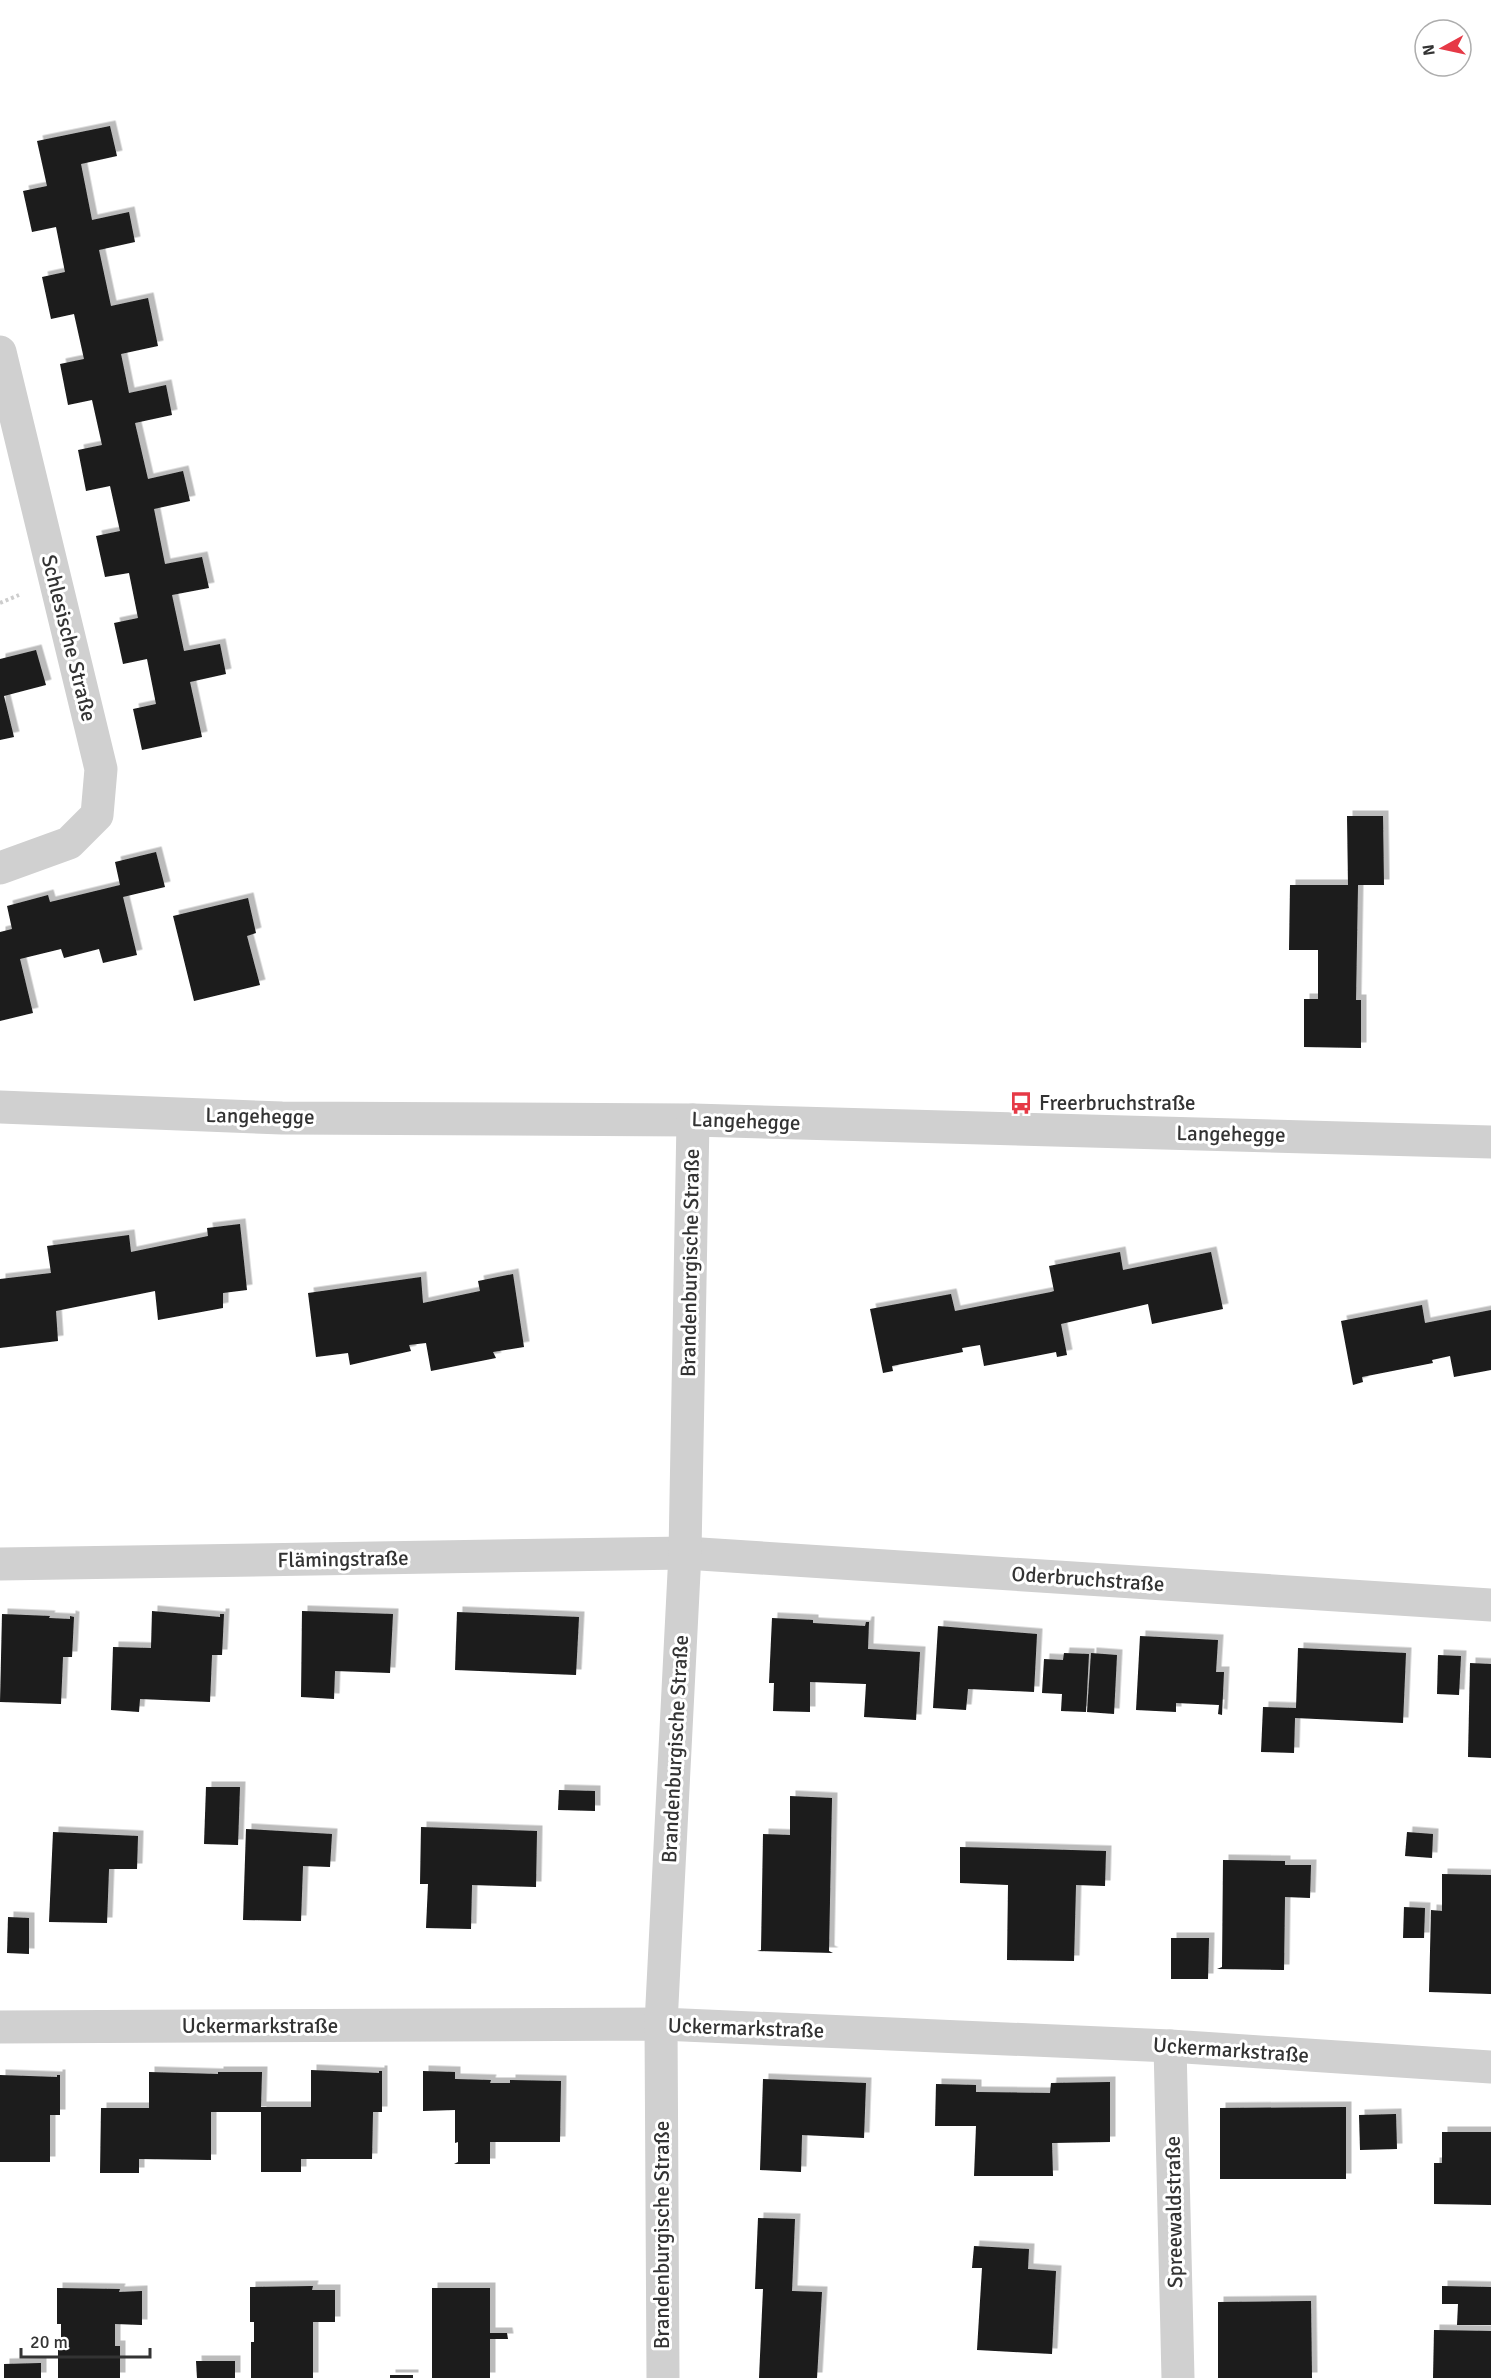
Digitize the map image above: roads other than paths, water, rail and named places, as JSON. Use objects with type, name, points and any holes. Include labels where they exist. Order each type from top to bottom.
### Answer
[{"type":"street","name":"Schlesische Straße","points":[[0,352],[101,769],[97,815],[69,843],[0,868]]},
{"type":"street","name":"Langehegge","points":[[0,1107],[282,1118],[693,1120],[1491,1142]]},
{"type":"street","name":"Brandenburgische Straße","points":[[663,2378],[661,2024],[685,1553],[693,1120]]},
{"type":"street","name":"Flämingstraße","points":[[0,1564],[685,1553]]},
{"type":"street","name":"Oderbruchstraße","points":[[685,1553],[1491,1605]]},
{"type":"street","name":"Uckermarkstraße","points":[[0,2027],[661,2024],[1170,2046],[1491,2067]]},
{"type":"street","name":"Spreewaldstraße","points":[[1170,2046],[1178,2378]]},
{"type":"place","name":"Freerbruchstraße","points":[[1021,1103]]}]
